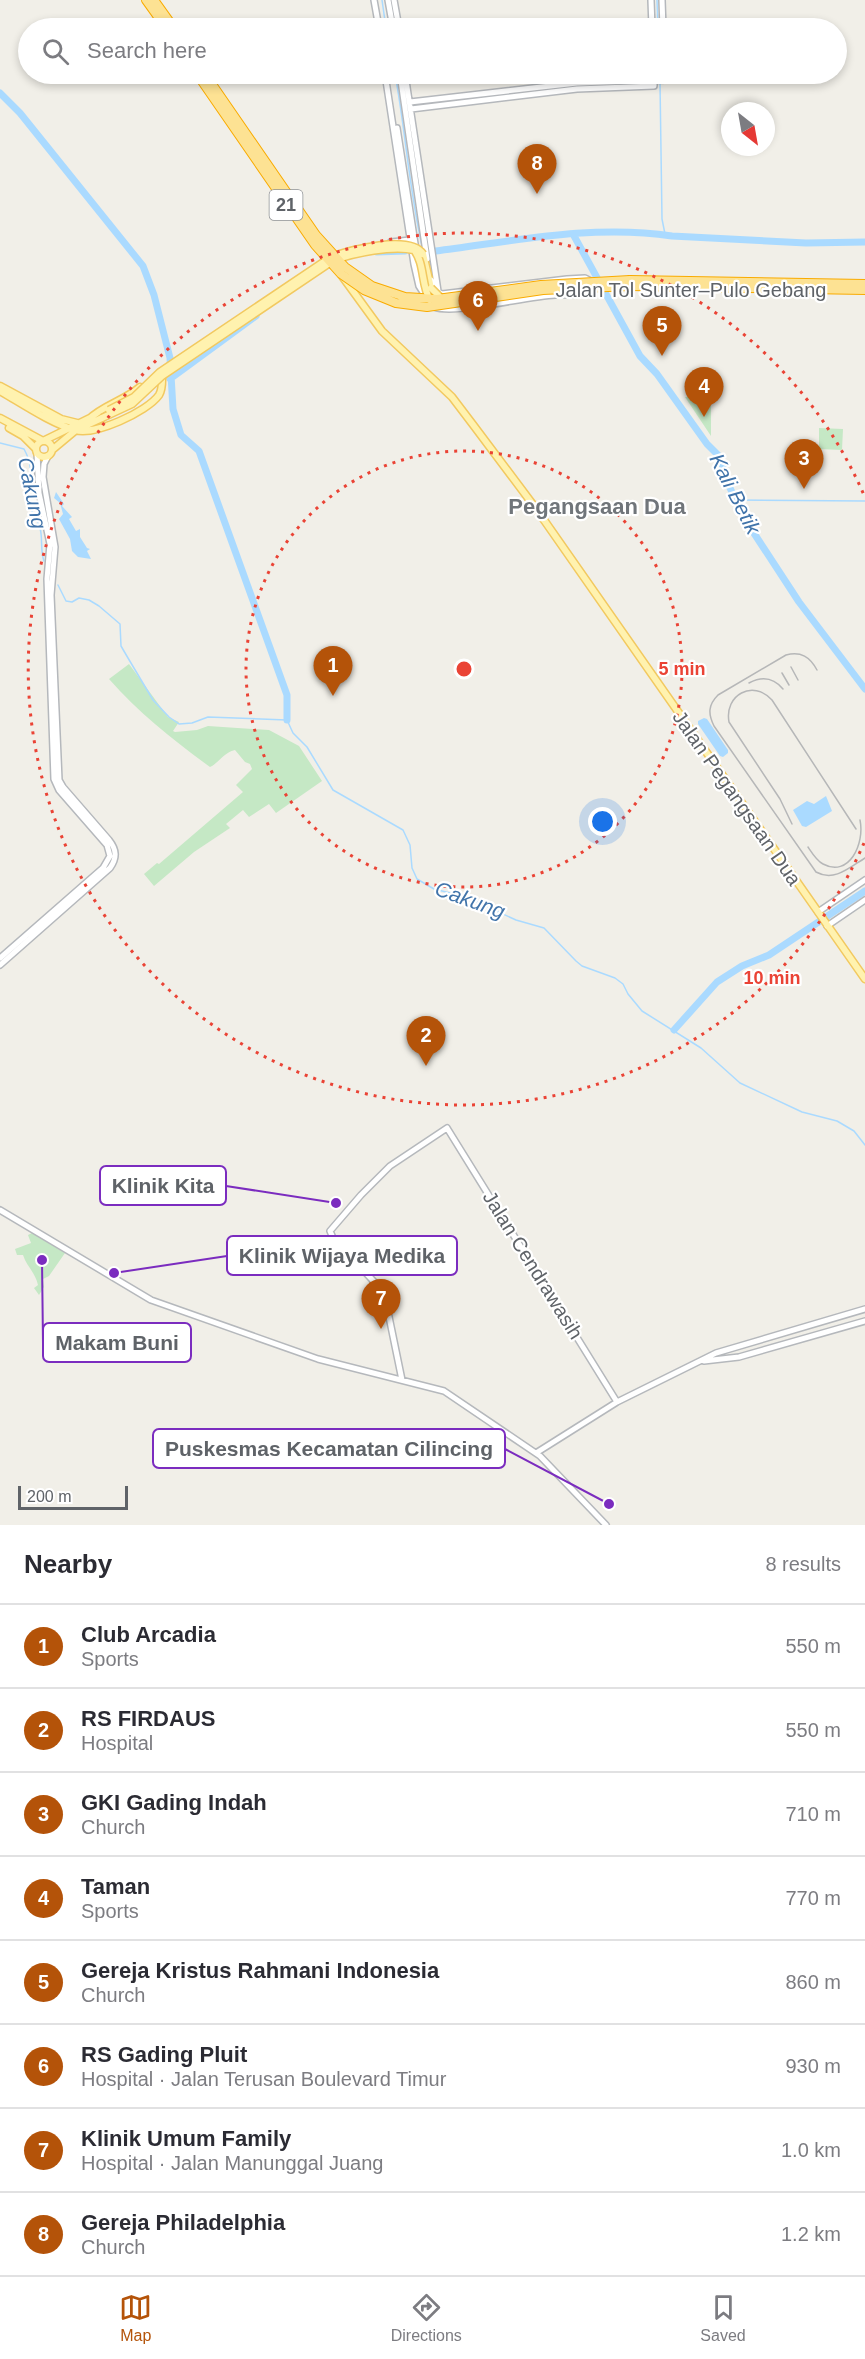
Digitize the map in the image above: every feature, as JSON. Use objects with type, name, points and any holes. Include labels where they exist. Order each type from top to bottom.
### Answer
[{"type":"highway","points":[[146,0],[159,18]]},
{"type":"highway","points":[[154,0],[167,18]]},
{"type":"highway","name":"Jalan Tol Sunter–Pulo Gebang","points":[[204,84],[321,254],[353,283],[389,301],[412,306],[433,307],[543,290],[594,286],[865,291]]},
{"type":"highway","name":"Jalan Tol Sunter–Pulo Gebang","points":[[212,84],[308,224],[328,249],[357,277],[372,286],[396,295],[437,299],[541,285],[592,281],[865,282]]},
{"type":"main road","name":"Jalan Pegangsaan Dua","points":[[204,84],[382,331],[452,397],[537,510],[865,979]]},
{"type":"main road","points":[[36,451],[38,444],[43,441],[132,404],[162,376],[323,266],[354,254],[400,249],[414,250],[420,262],[428,297],[439,306],[606,281],[698,278],[865,282]]},
{"type":"main road","points":[[0,423],[23,436],[42,457],[50,453],[73,429],[98,411],[128,397],[176,359],[331,262]]},
{"type":"main road","points":[[623,290],[625,280]]},
{"type":"main road","points":[[589,284],[603,289],[623,290],[865,291]]},
{"type":"main road","points":[[0,386],[73,429],[89,431],[101,428],[145,407],[158,396],[164,367]]},
{"type":"main road","points":[[146,381],[151,380],[154,383],[158,396]]},
{"type":"main road","points":[[0,391],[64,420],[84,421],[101,416]]},
{"type":"main road","points":[[0,418],[50,444],[50,453]]},
{"type":"street","points":[[376,0],[379,18]]},
{"type":"street","points":[[388,0],[391,18]]},
{"type":"street","points":[[394,0],[397,18]]},
{"type":"street","points":[[651,0],[652,18]]},
{"type":"street","points":[[662,0],[663,18]]},
{"type":"street","points":[[389,84],[412,188],[429,254],[432,282],[438,292],[446,294],[585,278],[589,284],[581,294],[538,296],[442,309],[434,307],[428,301],[419,286],[412,252],[412,188],[406,84]]},
{"type":"street","points":[[402,84],[408,106]]},
{"type":"street","points":[[408,106],[608,84]]},
{"type":"street","points":[[331,262],[361,246],[412,240]]},
{"type":"street","points":[[412,240],[418,260],[422,291]]},
{"type":"street","points":[[472,290],[475,306]]},
{"type":"street","points":[[428,301],[438,292]]},
{"type":"street","points":[[0,965],[110,868],[115,859],[115,851],[59,780],[49,577],[50,544],[39,493],[36,451]]},
{"type":"street","points":[[49,577],[55,547],[43,477],[44,464],[50,453]]},
{"type":"street","points":[[0,958],[108,862],[110,856],[108,848],[97,830]]},
{"type":"street","points":[[818,913],[865,880]]},
{"type":"street","points":[[827,925],[865,900]]},
{"type":"street","name":"Jalan Cendrawasih","points":[[402,1380],[387,1307],[380,1288],[333,1238],[330,1231],[360,1195],[390,1166],[447,1128],[617,1402]]},
{"type":"street","points":[[0,1210],[151,1300],[318,1359],[444,1391],[536,1453],[606,1525]]},
{"type":"street","points":[[536,1453],[617,1402],[718,1352],[865,1309]]},
{"type":"street","points":[[702,1361],[739,1358],[865,1321]]},
{"type":"green space","points":[[685,397],[711,397],[711,436]]},
{"type":"green space","points":[[819,428],[843,429],[842,450],[819,449]]},
{"type":"green space","points":[[129,664],[168,717],[179,722],[173,731],[197,730],[208,726],[269,730],[299,746],[322,781],[276,813],[269,804],[249,817],[243,810],[226,824],[230,828],[194,852],[154,886],[144,874],[157,863],[159,864],[243,792],[236,785],[252,769],[250,764],[245,762],[235,750],[227,753],[210,767],[157,726],[109,679]]},
{"type":"green space","points":[[32,1233],[65,1253],[49,1276],[43,1279],[44,1287],[39,1295],[34,1288],[38,1285],[35,1277],[23,1255],[17,1255],[15,1249],[31,1243],[28,1235]]},
{"type":"water","points":[[56,492],[64,504],[62,506],[72,517],[69,519],[76,531],[80,529],[80,537],[90,549],[87,551],[91,559],[78,557],[72,551],[70,539],[59,519],[63,514],[60,503],[54,498]]},
{"type":"water","points":[[704,718],[728,750],[723,757],[698,724],[698,721]]},
{"type":"water","points":[[826,796],[832,811],[806,827],[802,826],[793,810],[807,801],[814,804]]},
{"type":"waterway","points":[[382,0],[385,18]]},
{"type":"waterway","points":[[657,0],[658,18]]},
{"type":"waterway","points":[[397,84],[414,206],[423,250]]},
{"type":"waterway","points":[[660,84],[662,219],[665,234]]},
{"type":"waterway","points":[[474,99],[579,86]]},
{"type":"waterway","points":[[0,93],[20,113],[143,266],[154,295],[170,358],[173,409],[181,435],[199,451],[287,695],[287,720]]},
{"type":"waterway","points":[[419,250],[436,251],[554,235],[613,232],[806,243],[865,242]]},
{"type":"waterway","name":"Kali Betik","points":[[573,234],[640,356],[657,374],[707,444],[719,456],[730,488],[746,521],[799,602],[865,689]]},
{"type":"waterway","points":[[377,252],[405,251]]},
{"type":"waterway","points":[[170,379],[256,316]]},
{"type":"waterway","name":"Cakung","points":[[0,443],[24,449],[28,457],[31,471],[30,505],[40,528],[44,561]]},
{"type":"waterway","points":[[736,500],[865,501]]},
{"type":"waterway","name":"Cakung","points":[[58,585],[66,601],[72,602],[79,598],[89,600],[120,624],[121,646],[128,658],[153,700],[179,724],[192,723],[208,717],[287,720],[293,733],[307,747],[333,790],[403,830],[410,845],[412,868],[417,879],[434,889],[466,897],[516,920],[544,928],[582,966],[615,978],[623,984],[642,1011],[701,1048],[740,1083],[802,1112],[837,1121],[854,1131],[865,1145]]},
{"type":"waterway","points":[[674,1030],[717,982],[742,966],[769,955],[865,891]]},
{"type":"tram line","points":[[817,670],[804,656],[786,655],[718,695],[711,706],[711,718],[714,726],[816,872],[823,875],[835,875],[865,858]]},
{"type":"tram line","points":[[791,667],[798,680]]},
{"type":"tram line","points":[[782,673],[789,685]]},
{"type":"tram line","points":[[749,683],[758,679],[767,679],[783,689]]},
{"type":"tram line","points":[[792,824],[780,799],[729,722],[731,704],[742,693],[757,691],[772,700],[856,829]]},
{"type":"tram line","points":[[808,847],[823,864],[832,867],[847,863],[853,856],[860,839],[860,820]]},
{"type":"place","name":"Gereja Philadelphia","points":[[537,194]]},
{"type":"place","name":"RS Gading Pluit","points":[[478,331]]},
{"type":"place","name":"Gereja Kristus Rahmani Indonesia","points":[[662,356]]},
{"type":"place","name":"Taman","points":[[704,417]]},
{"type":"place","name":"GKI Gading Indah","points":[[804,489]]},
{"type":"place","name":"Club Arcadia","points":[[333,696]]},
{"type":"place","name":"RS FIRDAUS","points":[[426,1066]]},
{"type":"place","name":"Klinik Kita","points":[[336,1203]]},
{"type":"place","name":"Makam Buni","points":[[42,1260]]},
{"type":"place","name":"Klinik Wijaya Medika","points":[[114,1273]]},
{"type":"place","name":"Klinik Umum Family","points":[[381,1329]]},
{"type":"place","name":"Puskesmas Kecamatan Cilincing","points":[[609,1504]]},
{"type":"district","name":"Pegangsaan Dua","points":[[597,506]]}]
